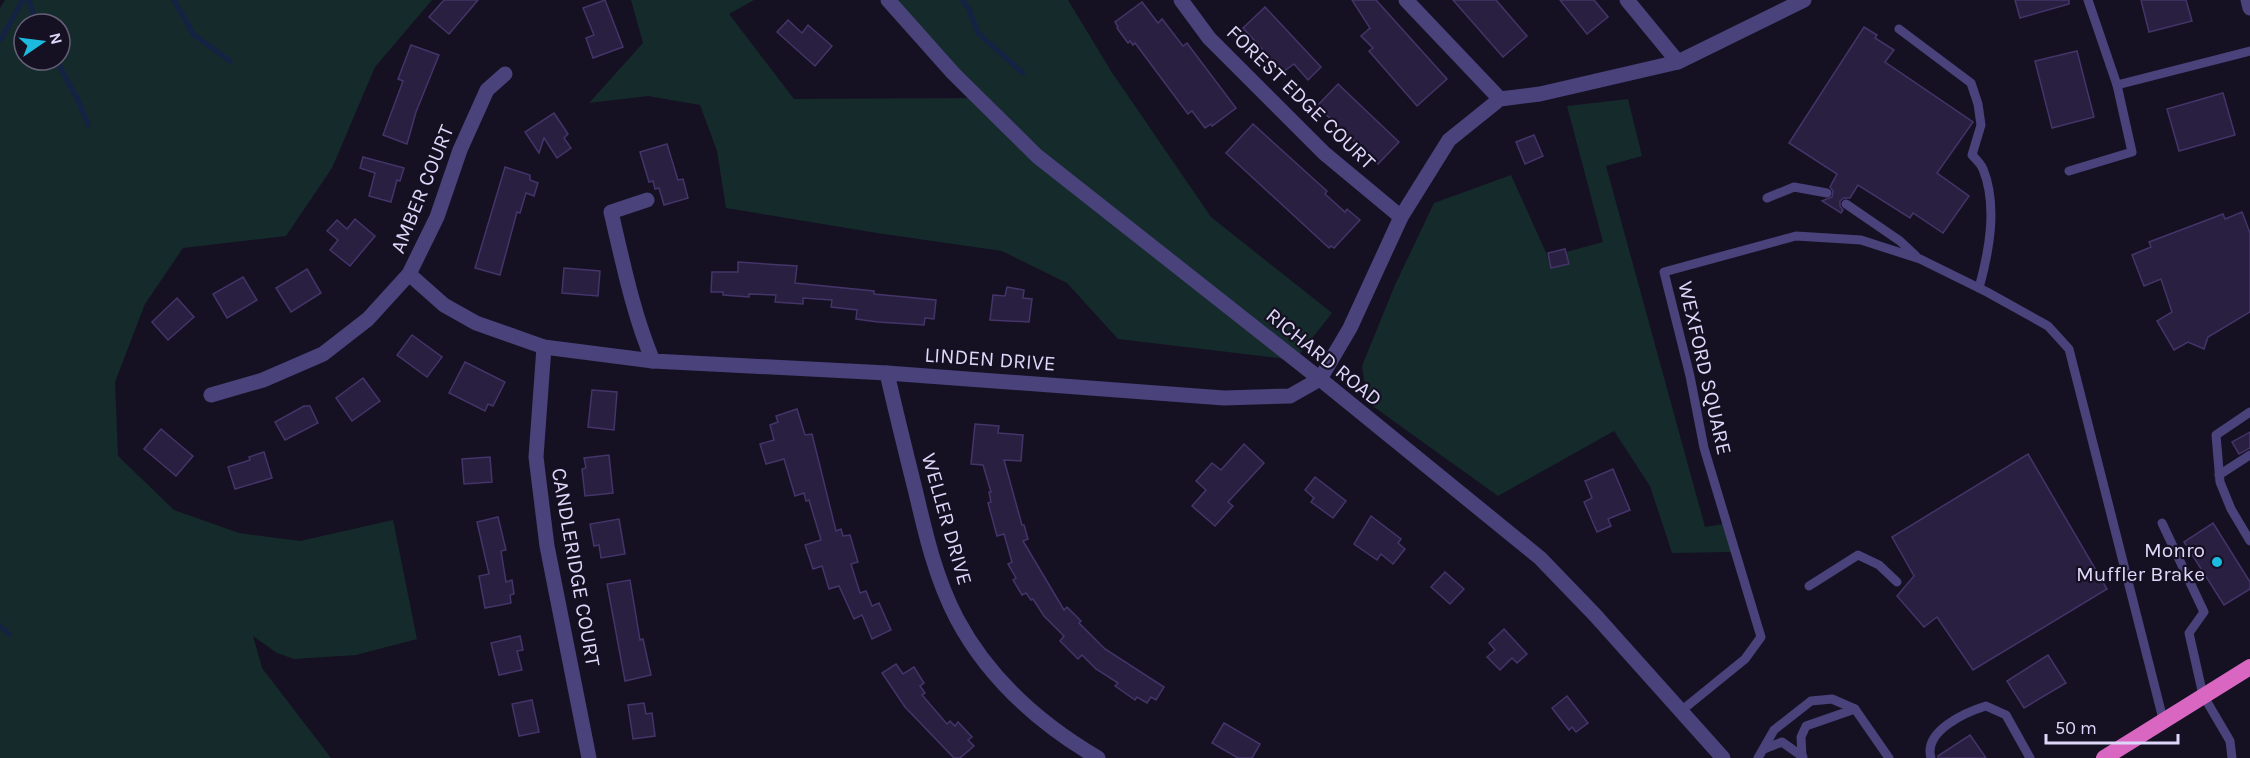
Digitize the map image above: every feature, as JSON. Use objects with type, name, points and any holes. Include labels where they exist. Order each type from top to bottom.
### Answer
[{"type":"highway","points":[[2104,758],[2163,719],[2250,667]]},
{"type":"street","name":"RICHARD ROAD","points":[[888,0],[953,73],[1036,156],[1320,379],[1540,558],[1595,615],[1723,758]]},
{"type":"street","name":"FOREST EDGE COURT","points":[[1181,0],[1209,38],[1324,153],[1401,217]]},
{"type":"street","points":[[1406,0],[1500,99]]},
{"type":"street","points":[[1627,0],[1678,62]]},
{"type":"street","points":[[1320,379],[1350,328],[1401,217],[1449,140],[1500,99],[1540,94],[1678,62],[1804,0]]},
{"type":"street","points":[[2248,0],[2250,8]]},
{"type":"street","name":"AMBER COURT","points":[[211,395],[263,380],[323,354],[368,319],[409,274],[437,217],[460,150],[487,90],[505,74]]},
{"type":"street","points":[[647,200],[611,212],[630,295],[642,335],[653,361]]},
{"type":"street","name":"LINDEN DRIVE","points":[[409,274],[444,305],[476,323],[544,347],[653,361],[887,373],[1224,398],[1290,396],[1320,379]]},
{"type":"street","name":"CANDLERIDGE COURT","points":[[544,347],[536,457],[547,546],[589,758]]},
{"type":"street","name":"WELLER DRIVE","points":[[887,373],[933,561],[957,619],[979,655],[1023,705],[1059,734],[1098,758]]},
{"type":"lane","points":[[2069,171],[2133,152],[2117,85],[2088,0]]},
{"type":"lane","points":[[1899,28],[1971,83],[1978,104],[1981,125],[1972,155],[1983,168],[1989,194],[1990,219],[1987,260],[1979,288]]},
{"type":"lane","points":[[2117,85],[2250,51]]},
{"type":"lane","points":[[1767,198],[1794,187],[1827,193]]},
{"type":"lane","points":[[1846,204],[1900,241],[1920,259]]},
{"type":"lane","name":"WEXFORD SQUARE","points":[[1681,711],[1745,659],[1761,636],[1704,447],[1690,376],[1664,272],[1796,236],[1862,240],[1920,259],[2048,326],[2069,349],[2163,719]]},
{"type":"lane","points":[[2250,412],[2216,435],[2219,475],[2231,509],[2250,541]]},
{"type":"lane","points":[[2219,475],[2250,454]]},
{"type":"lane","points":[[2162,523],[2204,612],[2189,633],[2203,695],[2230,741],[2232,758]]},
{"type":"lane","points":[[1809,586],[1858,555],[1879,565],[1897,582]]},
{"type":"lane","points":[[1760,754],[1774,730],[1811,701],[1832,699],[1855,710],[1889,758]]},
{"type":"lane","points":[[1931,758],[1929,752],[1934,738],[1948,724],[1965,713],[1986,706],[2006,715],[2030,758]]},
{"type":"lane","points":[[1803,757],[1801,737],[1806,726],[1855,710]]},
{"type":"lane","points":[[1760,754],[1769,746],[1782,742],[1803,757]]},
{"type":"green space","points":[[5,0],[432,0],[375,67],[332,168],[286,236],[183,248],[145,304],[115,382],[118,456],[174,510],[239,533],[300,541],[393,520],[417,639],[356,655],[294,659],[277,653],[253,636],[262,668],[331,758],[0,758],[0,8]]},
{"type":"green space","points":[[631,0],[754,0],[729,14],[794,99],[978,98],[888,0],[1068,0],[1111,71],[1211,217],[1332,313],[1295,360],[1118,339],[1067,283],[1002,251],[726,208],[717,151],[700,105],[648,96],[589,103],[643,43]]},
{"type":"green space","points":[[1628,99],[1642,156],[1606,166],[1705,527],[1723,524],[1732,552],[1672,553],[1650,486],[1614,431],[1498,496],[1374,407],[1365,387],[1362,366],[1395,285],[1434,203],[1511,175],[1548,257],[1603,242],[1567,106]]},
{"type":"building","points":[[444,0],[478,0],[449,34],[429,17]]},
{"type":"building","points":[[605,0],[623,47],[593,58],[586,38],[594,35],[583,8]]},
{"type":"building","points":[[1352,0],[1376,0],[1447,79],[1417,106],[1369,51],[1373,48],[1361,36],[1370,28]]},
{"type":"building","points":[[1453,0],[1496,0],[1527,36],[1503,57]]},
{"type":"building","points":[[1560,0],[1594,0],[1608,17],[1587,34]]},
{"type":"building","points":[[2015,0],[2069,0],[2069,4],[2020,18]]},
{"type":"building","points":[[2141,0],[2186,0],[2192,21],[2149,32]]},
{"type":"building","points":[[1142,2],[1158,23],[1162,19],[1183,46],[1187,43],[1236,108],[1212,126],[1211,124],[1205,128],[1192,111],[1188,114],[1135,43],[1133,45],[1130,41],[1128,43],[1117,28],[1115,22]]},
{"type":"building","points":[[1265,7],[1321,67],[1308,80],[1294,64],[1283,72],[1243,28]]},
{"type":"building","points":[[788,20],[802,33],[808,25],[832,46],[815,66],[777,32]]},
{"type":"building","points":[[1864,27],[1877,35],[1875,38],[1894,50],[1885,62],[1973,122],[1937,173],[1969,196],[1943,233],[1913,213],[1910,218],[1858,185],[1850,198],[1840,201],[1843,210],[1841,213],[1822,201],[1832,197],[1833,191],[1830,187],[1837,174],[1789,143]]},
{"type":"building","points":[[411,45],[439,55],[416,112],[407,144],[383,135],[403,81],[398,79]]},
{"type":"building","points":[[2077,51],[2094,117],[2052,128],[2035,61]]},
{"type":"building","points":[[1338,84],[1399,142],[1378,164],[1317,106]]},
{"type":"building","points":[[2223,93],[2235,135],[2179,151],[2167,109]]},
{"type":"building","points":[[554,113],[568,134],[564,138],[571,148],[557,158],[544,138],[539,153],[525,132]]},
{"type":"building","points":[[1253,124],[1327,191],[1325,194],[1345,212],[1347,209],[1360,220],[1334,248],[1331,246],[1329,248],[1226,153]]},
{"type":"building","points":[[1534,135],[1543,156],[1525,164],[1516,142]]},
{"type":"building","points":[[667,144],[678,180],[683,179],[688,198],[664,205],[659,188],[655,189],[653,181],[649,182],[640,152]]},
{"type":"building","points":[[363,157],[404,168],[400,181],[397,180],[391,202],[369,196],[375,173],[360,168]]},
{"type":"building","points":[[505,167],[530,175],[530,180],[538,183],[534,196],[526,193],[520,213],[517,212],[500,275],[475,268]]},
{"type":"building","points":[[2242,212],[2250,233],[2250,312],[2208,337],[2204,349],[2188,342],[2174,350],[2157,321],[2172,312],[2161,279],[2144,286],[2132,255],[2151,247],[2149,242],[2223,214],[2225,219]]},
{"type":"building","points":[[355,219],[375,236],[350,266],[330,250],[338,240],[327,231],[337,220],[347,229]]},
{"type":"building","points":[[1565,249],[1569,264],[1551,268],[1548,253]]},
{"type":"building","points":[[738,262],[797,266],[795,283],[936,300],[934,319],[925,318],[924,325],[878,322],[856,319],[857,310],[831,307],[832,300],[803,298],[803,304],[775,302],[776,295],[749,294],[749,297],[711,292],[712,272],[738,272]]},
{"type":"building","points":[[564,268],[600,271],[598,296],[562,293]]},
{"type":"building","points":[[307,269],[321,293],[291,312],[276,288]]},
{"type":"building","points":[[243,277],[257,300],[227,318],[213,294]]},
{"type":"building","points":[[1007,287],[1024,290],[1023,298],[1032,299],[1029,322],[990,320],[993,295],[1005,296]]},
{"type":"building","points":[[177,298],[194,317],[168,340],[152,322]]},
{"type":"building","points":[[412,335],[442,357],[427,377],[397,355]]},
{"type":"building","points":[[465,362],[505,382],[493,406],[488,404],[485,411],[449,393]]},
{"type":"building","points":[[363,378],[380,401],[352,421],[336,398]]},
{"type":"building","points":[[592,390],[617,392],[614,430],[588,427]]},
{"type":"building","points":[[304,406],[310,406],[318,423],[285,440],[275,422]]},
{"type":"building","points":[[797,409],[805,435],[812,434],[836,531],[841,529],[843,536],[850,535],[858,562],[851,564],[860,593],[866,591],[872,606],[879,603],[891,630],[872,639],[862,615],[854,619],[839,586],[829,589],[822,566],[813,569],[805,545],[821,540],[809,500],[806,501],[804,493],[795,496],[784,459],[766,464],[760,444],[774,440],[770,425],[778,422],[776,416]]},
{"type":"building","points":[[975,424],[999,426],[998,433],[1023,435],[1021,461],[1004,460],[1028,539],[1023,541],[1064,610],[1067,607],[1081,621],[1079,623],[1105,649],[1164,687],[1156,700],[1151,697],[1147,703],[1137,697],[1135,700],[1115,686],[1118,683],[1096,669],[1082,655],[1078,659],[1060,641],[1064,636],[1044,616],[1033,599],[1031,600],[1026,593],[1022,595],[1013,580],[1016,578],[1008,564],[1012,562],[1004,534],[997,536],[988,503],[991,502],[989,492],[991,492],[983,465],[971,464]]},
{"type":"building","points":[[161,429],[193,456],[176,476],[144,449]]},
{"type":"building","points":[[2250,432],[2250,448],[2239,454],[2232,442]]},
{"type":"building","points":[[1244,444],[1264,463],[1228,502],[1233,506],[1215,526],[1192,506],[1206,490],[1196,481],[1212,463],[1221,470]]},
{"type":"building","points":[[264,452],[272,478],[235,489],[228,467],[250,460],[249,457]]},
{"type":"building","points":[[2028,454],[2107,589],[1973,670],[1937,617],[1924,627],[1897,596],[1914,576],[1892,537]]},
{"type":"building","points":[[609,455],[613,493],[585,496],[582,469],[586,468],[584,458]]},
{"type":"building","points":[[490,457],[492,482],[464,484],[462,459]]},
{"type":"building","points":[[1613,469],[1630,510],[1608,519],[1611,526],[1597,532],[1584,502],[1592,498],[1585,481]]},
{"type":"building","points":[[1315,477],[1346,501],[1333,518],[1311,502],[1314,498],[1305,490]]},
{"type":"building","points":[[1371,516],[1401,539],[1398,543],[1405,549],[1393,564],[1381,554],[1377,560],[1354,544]]},
{"type":"building","points":[[498,517],[506,550],[501,551],[506,582],[512,580],[514,594],[510,595],[511,603],[485,608],[479,576],[489,574],[477,522]]},
{"type":"building","points":[[619,519],[625,554],[601,558],[599,545],[594,546],[590,524]]},
{"type":"building","name":"Monro Muffler Brake","points":[[2213,523],[2250,582],[2250,589],[2224,605],[2184,542]]},
{"type":"building","points":[[1445,572],[1464,589],[1450,604],[1431,587]]},
{"type":"building","points":[[630,580],[640,640],[643,639],[651,675],[625,681],[607,584]]},
{"type":"building","points":[[1504,629],[1527,654],[1517,663],[1512,658],[1500,670],[1487,657],[1495,650],[1489,643]]},
{"type":"building","points":[[520,636],[523,650],[517,651],[522,670],[499,675],[491,643]]},
{"type":"building","points":[[2048,655],[2066,683],[2024,708],[2007,681]]},
{"type":"building","points":[[896,664],[903,674],[914,667],[924,683],[920,686],[925,693],[922,695],[947,724],[950,721],[955,726],[958,722],[972,737],[968,740],[974,746],[960,758],[954,758],[905,707],[882,673]]},
{"type":"building","points":[[1567,696],[1588,723],[1576,732],[1572,727],[1569,730],[1552,708]]},
{"type":"building","points":[[532,700],[539,732],[519,736],[512,704]]},
{"type":"building","points":[[644,703],[646,714],[652,713],[655,736],[633,739],[628,705]]},
{"type":"building","points":[[1224,723],[1260,744],[1252,758],[1238,758],[1212,743]]},
{"type":"building","points":[[1970,735],[1986,758],[1938,758],[1938,756]]},
{"type":"waterway","points":[[0,40],[23,0]]},
{"type":"waterway","points":[[29,0],[32,12]]},
{"type":"waterway","points":[[174,0],[194,35],[230,61]]},
{"type":"waterway","points":[[962,0],[969,9],[978,33],[1023,73]]},
{"type":"waterway","points":[[63,72],[88,125]]},
{"type":"waterway","points":[[0,626],[9,634]]},
{"type":"place","name":"Monro Muffler Brake","points":[[2217,562]]}]
